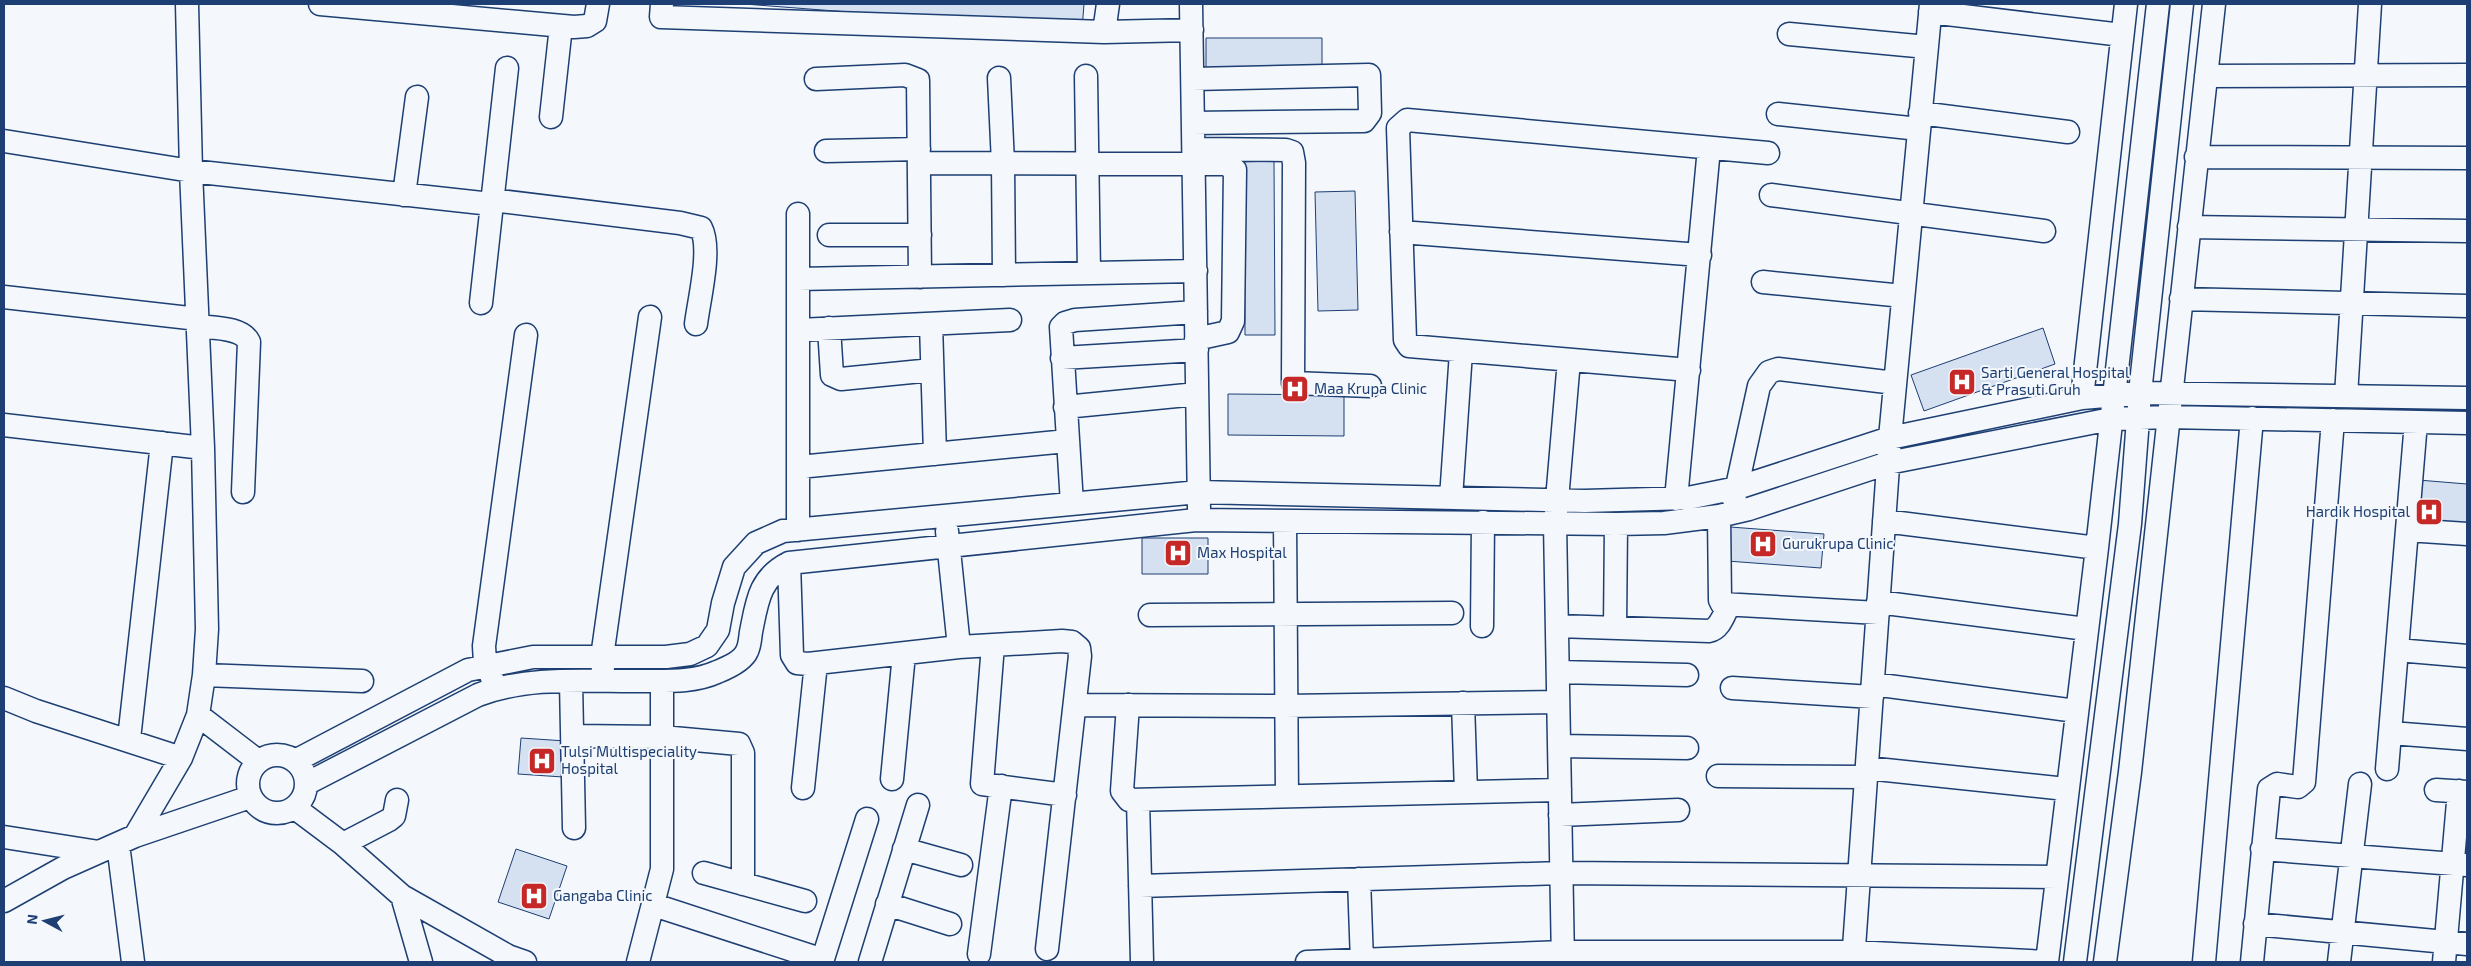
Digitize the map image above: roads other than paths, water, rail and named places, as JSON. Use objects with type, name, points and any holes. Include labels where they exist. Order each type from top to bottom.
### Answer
[{"type":"street","points":[[133,962],[117,844],[181,758],[198,715],[204,675],[207,629],[203,448],[191,171],[187,4]]},
{"type":"street","points":[[320,4],[521,13],[561,26],[587,26],[595,21],[598,4]]},
{"type":"street","points":[[662,4],[661,17],[1104,32],[1192,30]]},
{"type":"street","points":[[1104,32],[1108,4]]},
{"type":"street","points":[[1191,4],[1200,520]]},
{"type":"street","points":[[2082,398],[2126,4]]},
{"type":"street","points":[[1307,962],[1563,957],[1854,957],[2047,962],[2158,4]]},
{"type":"street","points":[[2075,962],[2130,524],[2140,393],[2182,4]]},
{"type":"street","points":[[2105,962],[2130,772],[2214,4]]},
{"type":"street","points":[[2346,396],[2370,4]]},
{"type":"street","points":[[1854,957],[1890,438],[1930,8],[2122,35]]},
{"type":"street","points":[[551,117],[561,26]]},
{"type":"street","points":[[1789,34],[1927,47]]},
{"type":"street","points":[[481,303],[507,68]]},
{"type":"street","points":[[2206,76],[2467,75]]},
{"type":"street","points":[[1086,76],[1089,273]]},
{"type":"street","points":[[1193,78],[1368,76],[1370,113],[1364,121],[1193,122]]},
{"type":"street","points":[[816,79],[913,77],[919,85],[920,277]]},
{"type":"street","points":[[999,78],[1003,163],[1004,275]]},
{"type":"street","points":[[404,195],[417,97]]},
{"type":"street","points":[[1778,114],[1920,121],[2068,132]]},
{"type":"street","points":[[1689,370],[1414,348],[1409,346],[1405,340],[1398,128],[1406,120],[1768,153]]},
{"type":"street","points":[[4,141],[191,171],[404,195],[492,197],[674,207],[684,210],[690,216],[694,225],[701,228],[705,236],[696,324]]},
{"type":"street","points":[[1676,499],[1709,148]]},
{"type":"street","points":[[826,151],[1003,163],[1088,164],[1286,150],[1292,152],[1294,163],[1293,383],[1370,386]]},
{"type":"street","points":[[1062,358],[1196,344],[1228,332],[1233,321],[1235,170],[1226,164],[1194,157]]},
{"type":"street","points":[[2196,157],[2467,158]]},
{"type":"street","points":[[1771,195],[2044,231]]},
{"type":"street","points":[[798,214],[798,530]]},
{"type":"street","points":[[2189,227],[2467,231]]},
{"type":"street","points":[[1401,232],[1700,255]]},
{"type":"street","points":[[829,235],[920,235]]},
{"type":"street","points":[[798,280],[1196,271]]},
{"type":"street","points":[[1763,282],[1903,296]]},
{"type":"street","points":[[4,297],[198,322],[240,332],[246,336],[249,342],[243,492]]},
{"type":"street","points":[[2181,299],[2467,306]]},
{"type":"street","points":[[1072,504],[1060,336],[1061,327],[1065,323],[1196,312]]},
{"type":"street","points":[[604,682],[602,657],[650,317]]},
{"type":"street","points":[[799,330],[1010,320]]},
{"type":"street","points":[[931,324],[935,454]]},
{"type":"street","points":[[829,328],[832,375],[842,379],[932,370]]},
{"type":"street","points":[[496,688],[488,665],[485,663],[484,646],[526,335]]},
{"type":"street","points":[[1451,498],[1461,352]]},
{"type":"street","points":[[1563,957],[1555,523],[1569,360]]},
{"type":"street","points":[[1895,383],[1778,369],[1770,372],[1759,386],[1737,488],[1725,514],[1720,600],[1722,604],[1878,608],[2086,629]]},
{"type":"street","points":[[295,761],[468,670],[533,657],[682,655],[690,654],[707,646],[718,630],[723,603],[734,567],[756,542],[783,531],[1199,492],[1558,501],[1676,499],[1737,488],[1890,438],[2082,398],[2113,394],[2170,393],[2467,398]]},
{"type":"street","points":[[1065,407],[1197,394]]},
{"type":"street","points":[[306,784],[478,695],[496,688],[528,683],[662,681],[701,678],[735,664],[747,651],[756,604],[764,585],[774,571],[789,563],[1200,520],[1664,523],[1725,514],[1888,463],[2111,420],[2168,417],[2467,423]]},
{"type":"street","points":[[2204,962],[2252,418]]},
{"type":"street","points":[[2252,962],[2269,789],[2277,784],[2298,787],[2304,782],[2332,420]]},
{"type":"street","points":[[2387,769],[2416,422]]},
{"type":"street","points":[[4,425],[203,448]]},
{"type":"street","points":[[799,467],[1067,441]]},
{"type":"street","points":[[129,740],[162,443]]},
{"type":"street","points":[[944,516],[949,546],[959,647]]},
{"type":"street","points":[[1285,521],[1286,796]]},
{"type":"street","points":[[1884,521],[2096,548]]},
{"type":"street","points":[[1482,626],[1483,522]]},
{"type":"street","points":[[1615,628],[1616,524]]},
{"type":"street","points":[[2407,530],[2467,534]]},
{"type":"street","points":[[789,563],[792,655],[797,663],[816,663],[959,647],[1062,641],[1072,642],[1079,648],[1080,656],[1075,705],[1047,949]]},
{"type":"street","points":[[1557,626],[1714,630],[1729,605]]},
{"type":"street","points":[[1150,615],[1452,613]]},
{"type":"street","points":[[993,645],[982,784],[1065,795]]},
{"type":"street","points":[[2397,650],[2467,656]]},
{"type":"street","points":[[892,779],[904,654]]},
{"type":"street","points":[[803,788],[816,663]]},
{"type":"street","points":[[1558,672],[1687,676]]},
{"type":"street","points":[[204,675],[362,681]]},
{"type":"street","points":[[638,962],[662,870],[662,681]]},
{"type":"street","points":[[571,682],[574,736],[574,828]]},
{"type":"street","points":[[1732,688],[1872,690],[2076,710]]},
{"type":"street","points":[[4,698],[36,711],[181,758]]},
{"type":"street","points":[[1075,705],[1286,706],[1558,702]]},
{"type":"street","points":[[1463,703],[1466,792]]},
{"type":"street","points":[[1128,705],[1122,791],[1129,800],[1560,790]]},
{"type":"street","points":[[198,715],[258,761]]},
{"type":"street","points":[[2391,733],[2467,739]]},
{"type":"street","points":[[574,736],[662,737],[739,744],[743,753],[743,884]]},
{"type":"street","points":[[1559,746],[1687,748]]},
{"type":"street","points":[[270,756],[283,756],[295,761],[303,771],[306,784],[303,797],[295,808],[283,813],[270,813],[258,808],[250,797],[247,785],[250,772],[258,761],[270,756]]},
{"type":"street","points":[[1718,776],[1867,773],[2066,789]]},
{"type":"street","points":[[2339,962],[2360,784]]},
{"type":"street","points":[[979,954],[1001,786]]},
{"type":"street","points":[[2256,924],[2342,932],[2452,949],[2460,864],[2463,792],[2436,790]]},
{"type":"street","points":[[4,901],[63,868],[117,844],[250,797]]},
{"type":"street","points":[[343,844],[389,820],[396,810],[397,800]]},
{"type":"street","points":[[1138,800],[1142,962]]},
{"type":"street","points":[[873,961],[918,805]]},
{"type":"street","points":[[295,808],[343,844],[402,896],[508,956],[525,962]]},
{"type":"street","points":[[1560,815],[1678,810]]},
{"type":"street","points":[[654,906],[822,961],[867,819]]},
{"type":"street","points":[[4,837],[117,844]]},
{"type":"street","points":[[904,849],[961,865]]},
{"type":"street","points":[[2262,849],[2460,864]]},
{"type":"street","points":[[704,873],[805,901]]},
{"type":"street","points":[[1140,886],[1561,873],[2056,877]]},
{"type":"street","points":[[1359,879],[1362,961]]},
{"type":"street","points":[[402,896],[421,962]]},
{"type":"street","points":[[888,904],[950,924]]},
{"type":"place","name":"Sarti General Hospital & Prasuti Gruh","points":[[1962,382]]},
{"type":"place","name":"Maa Krupa Clinic","points":[[1295,389]]},
{"type":"place","name":"Hardik Hospital","points":[[2429,512]]},
{"type":"place","name":"Gurukrupa Clinic","points":[[1763,544]]},
{"type":"place","name":"Max Hospital","points":[[1178,553]]},
{"type":"place","name":"Tulsi Multispeciality Hospital","points":[[542,761]]},
{"type":"place","name":"Gangaba Clinic","points":[[534,896]]}]
